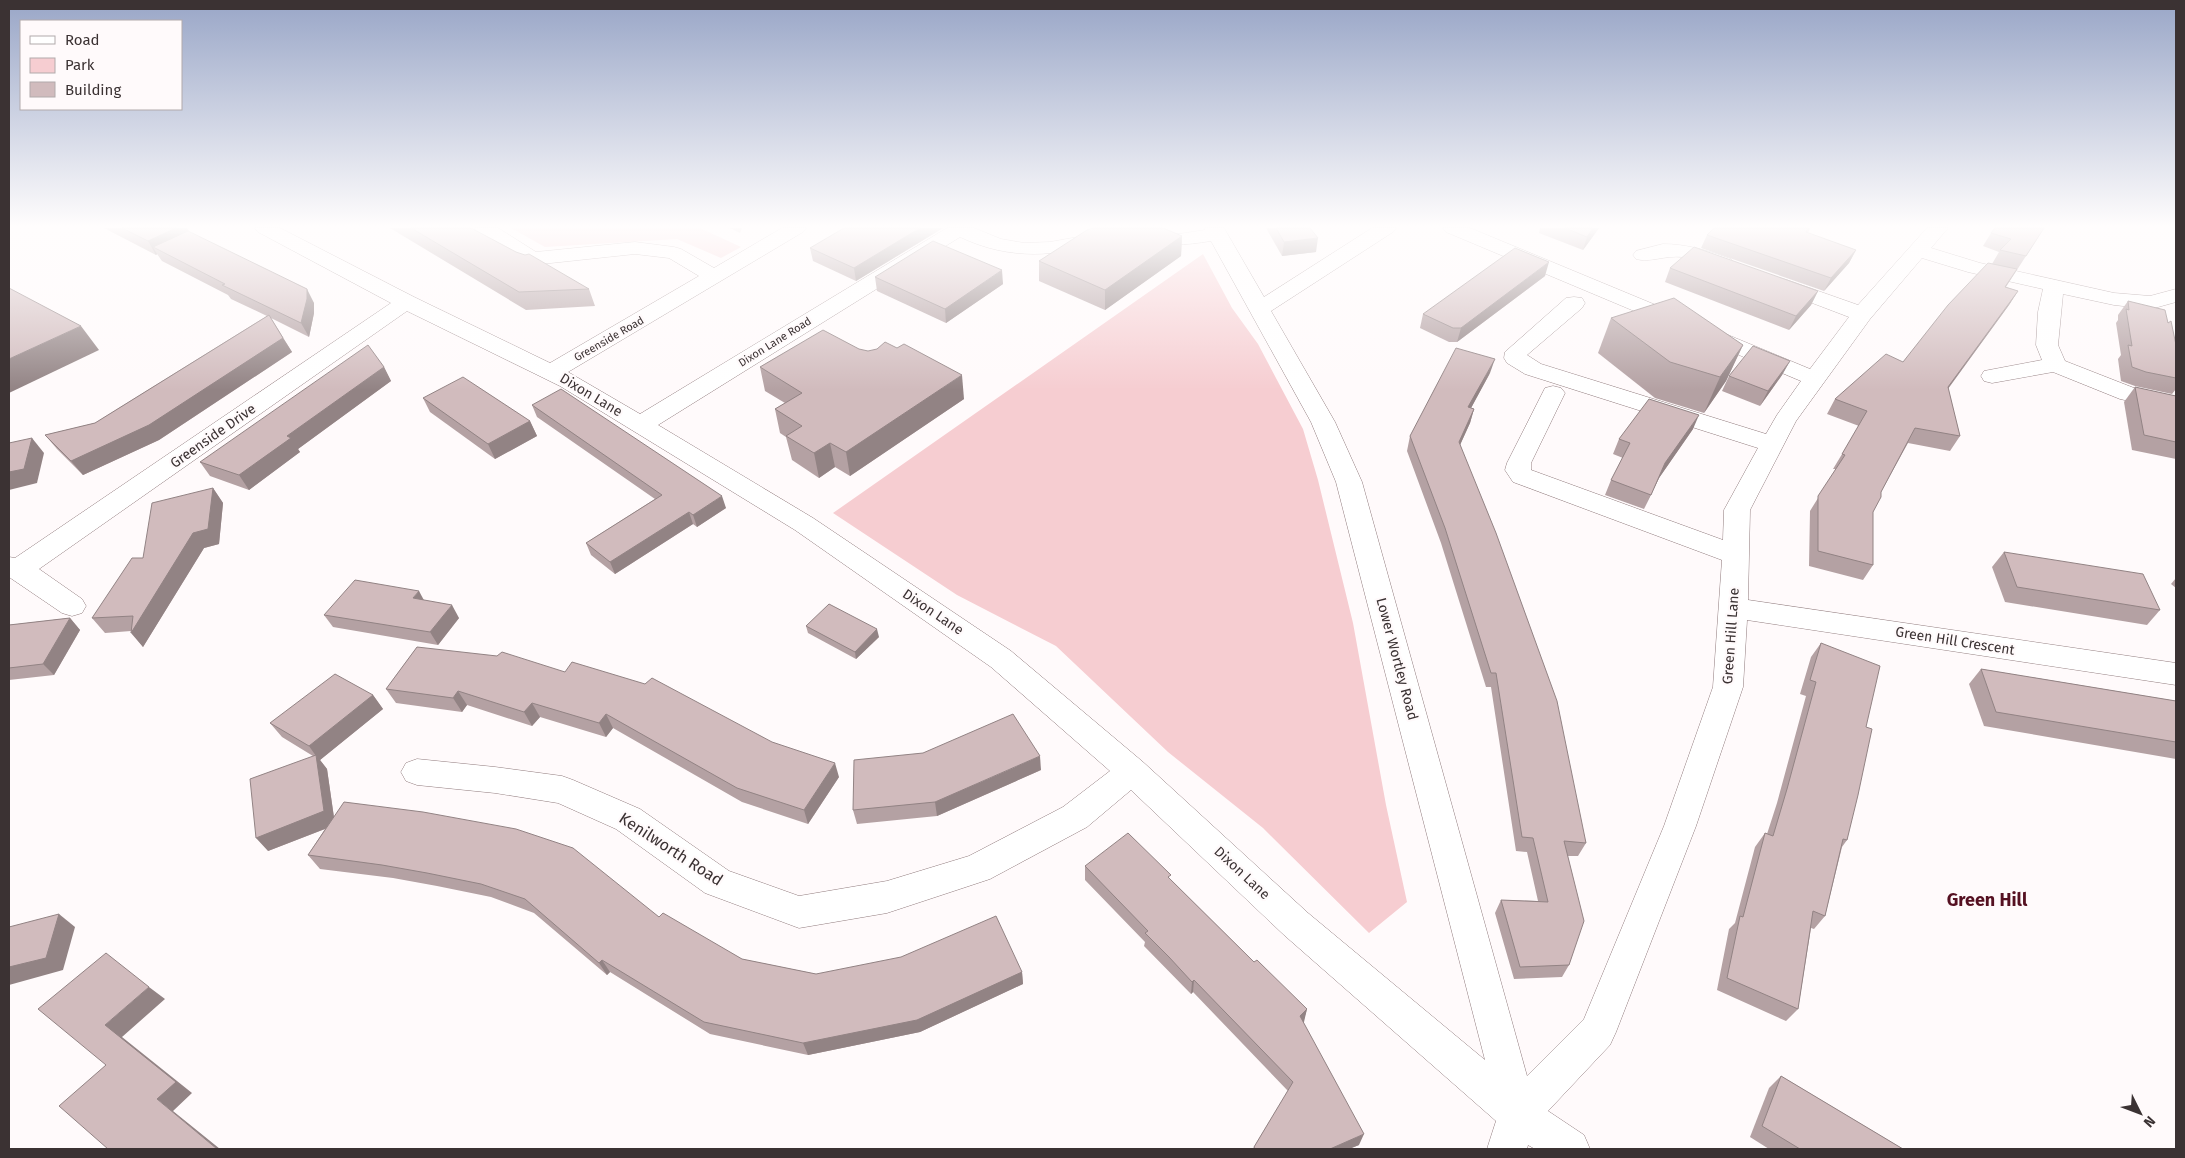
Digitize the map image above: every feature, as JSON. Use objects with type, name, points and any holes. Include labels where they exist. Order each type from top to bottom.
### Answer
[{"type":"street","name":"Dixon Lane","points":[[368,282],[552,372],[804,524],[1001,659],[1132,770],[1513,1132],[1570,1149]]},
{"type":"street","name":"Greenside Road","points":[[552,372],[705,282]]},
{"type":"street","name":"Dixon Lane Road","points":[[640,425],[874,282]]},
{"type":"street","name":"Lower Wortley Road","points":[[1245,282],[1323,422],[1349,482],[1513,1132]]},
{"type":"street","points":[[1260,309],[1302,282]]},
{"type":"street","points":[[1583,282],[1815,378]]},
{"type":"street","points":[[1775,282],[1862,314]]},
{"type":"street","name":"Green Hill Lane","points":[[1513,1132],[1597,1032],[1680,826],[1728,687],[1734,608],[1737,510],[1784,420],[1862,314],[1891,282]]},
{"type":"street","points":[[2040,282],[2114,299],[2151,303],[2176,295]]},
{"type":"street","points":[[2054,285],[2049,312],[2047,345],[2056,365]]},
{"type":"street","name":"Greenside Drive","points":[[72,606],[14,568],[406,302]]},
{"type":"street","points":[[1574,303],[1516,352],[1515,358],[1533,369],[1772,444]]},
{"type":"street","points":[[799,328],[823,340]]},
{"type":"street","points":[[1992,376],[2056,365],[2128,394],[2176,404]]},
{"type":"street","points":[[1553,393],[1519,463],[1518,470],[1522,476],[1736,555]]},
{"type":"street","name":"Green Hill Crescent","points":[[1734,608],[2176,674]]},
{"type":"street","name":"Kenilworth Road","points":[[417,772],[495,780],[562,790],[628,819],[717,882],[799,912],[887,897],[978,868],[1075,817],[1132,770]]},
{"type":"green space","points":[[1163,282],[1218,282],[1232,308],[1258,344],[1303,429],[1318,480],[1353,623],[1386,805],[1407,902],[1369,933],[1263,828],[1168,752],[1056,646],[957,595],[833,513]]},
{"type":"building","points":[[221,282],[293,282],[307,289],[307,299],[301,323],[222,285],[225,284]]},
{"type":"building","points":[[502,282],[577,282],[589,289],[519,292]]},
{"type":"building","points":[[886,282],[984,282],[945,309]]},
{"type":"building","points":[[1087,282],[1116,282],[1105,290]]},
{"type":"building","points":[[1468,282],[1522,282],[1461,328],[1453,328],[1423,314]]},
{"type":"building","points":[[1707,282],[1793,282],[1818,291],[1796,316]]},
{"type":"building","points":[[1970,282],[2008,282],[2005,287],[2018,291],[1948,387],[1960,436],[1915,428],[1881,492],[1881,497],[1873,512],[1873,565],[1818,551],[1818,496],[1845,455],[1842,454],[1867,411],[1835,399],[1886,354],[1903,362],[1948,305]]},
{"type":"building","points":[[9,288],[81,326],[9,359]]},
{"type":"building","points":[[1674,298],[1743,345],[1720,377],[1670,362],[1611,318]]},
{"type":"building","points":[[2128,301],[2165,310],[2168,323],[2171,321],[2176,345],[2176,378],[2132,367],[2128,345],[2132,346],[2126,309],[2129,310]]},
{"type":"building","points":[[269,315],[283,338],[149,425],[71,461],[45,435],[95,423]]},
{"type":"building","points":[[823,330],[859,349],[868,351],[877,349],[885,342],[897,348],[904,344],[962,375],[846,452],[830,443],[814,453],[786,436],[802,426],[775,409],[802,393],[760,367]]},
{"type":"building","points":[[368,345],[384,367],[287,436],[291,438],[239,475],[200,462]]},
{"type":"building","points":[[1753,346],[1790,361],[1768,391],[1729,376]]},
{"type":"building","points":[[1456,348],[1495,359],[1468,407],[1474,409],[1459,442],[1496,533],[1557,701],[1586,843],[1564,841],[1584,921],[1569,965],[1520,967],[1501,900],[1548,902],[1533,838],[1522,837],[1496,673],[1491,673],[1445,528],[1410,436]]},
{"type":"building","points":[[463,377],[530,421],[488,444],[423,398]]},
{"type":"building","points":[[2135,387],[2176,396],[2176,442],[2144,435]]},
{"type":"building","points":[[561,389],[722,496],[693,515],[689,512],[610,562],[586,543],[662,495],[532,405]]},
{"type":"building","points":[[1649,399],[1699,415],[1665,463],[1651,495],[1611,480],[1630,443],[1619,439]]},
{"type":"building","points":[[32,438],[24,469],[9,472],[9,443]]},
{"type":"building","points":[[213,488],[208,529],[193,533],[131,633],[133,616],[92,618],[132,558],[143,558],[152,503]]},
{"type":"building","points":[[2004,552],[2143,574],[2160,610],[2017,587]]},
{"type":"building","points":[[355,580],[419,591],[413,598],[452,605],[430,632],[324,615]]},
{"type":"building","points":[[829,604],[877,629],[855,652],[806,626]]},
{"type":"building","points":[[70,618],[43,664],[9,668],[9,625]]},
{"type":"building","points":[[1821,643],[1880,666],[1866,727],[1872,729],[1858,795],[1847,840],[1843,839],[1825,916],[1813,911],[1798,1009],[1727,978],[1740,916],[1743,917],[1765,833],[1773,836],[1787,789],[1816,682],[1810,680]]},
{"type":"building","points":[[417,647],[497,656],[502,652],[565,672],[572,662],[645,684],[652,678],[772,742],[835,763],[804,810],[737,788],[606,714],[599,723],[532,703],[524,712],[458,691],[453,698],[386,689]]},
{"type":"building","points":[[1981,669],[2176,701],[2176,742],[1996,712]]},
{"type":"building","points":[[335,674],[373,695],[309,746],[270,723]]},
{"type":"building","points":[[1013,714],[1040,756],[935,802],[853,810],[854,760],[923,753]]},
{"type":"building","points":[[316,755],[324,811],[256,838],[250,779]]},
{"type":"building","points":[[344,802],[423,812],[516,829],[573,848],[659,917],[663,913],[742,959],[816,974],[901,957],[996,916],[1022,972],[917,1020],[803,1043],[704,1022],[602,960],[599,963],[525,899],[481,884],[427,873],[308,855]]},
{"type":"building","points":[[1128,833],[1171,875],[1168,877],[1254,962],[1257,960],[1307,1009],[1300,1016],[1364,1134],[1330,1149],[1255,1149],[1254,1147],[1293,1082],[1194,980],[1192,982],[1145,933],[1148,931],[1085,866]]},
{"type":"building","points":[[59,914],[46,958],[9,967],[9,927]]},
{"type":"building","points":[[106,953],[149,987],[105,1025],[176,1082],[157,1099],[217,1149],[108,1149],[59,1106],[106,1065],[38,1009]]},
{"type":"building","points":[[1781,1076],[1903,1149],[1800,1149],[1762,1126]]},
{"type":"district","name":"Green Hill","points":[[1987,900]]}]
